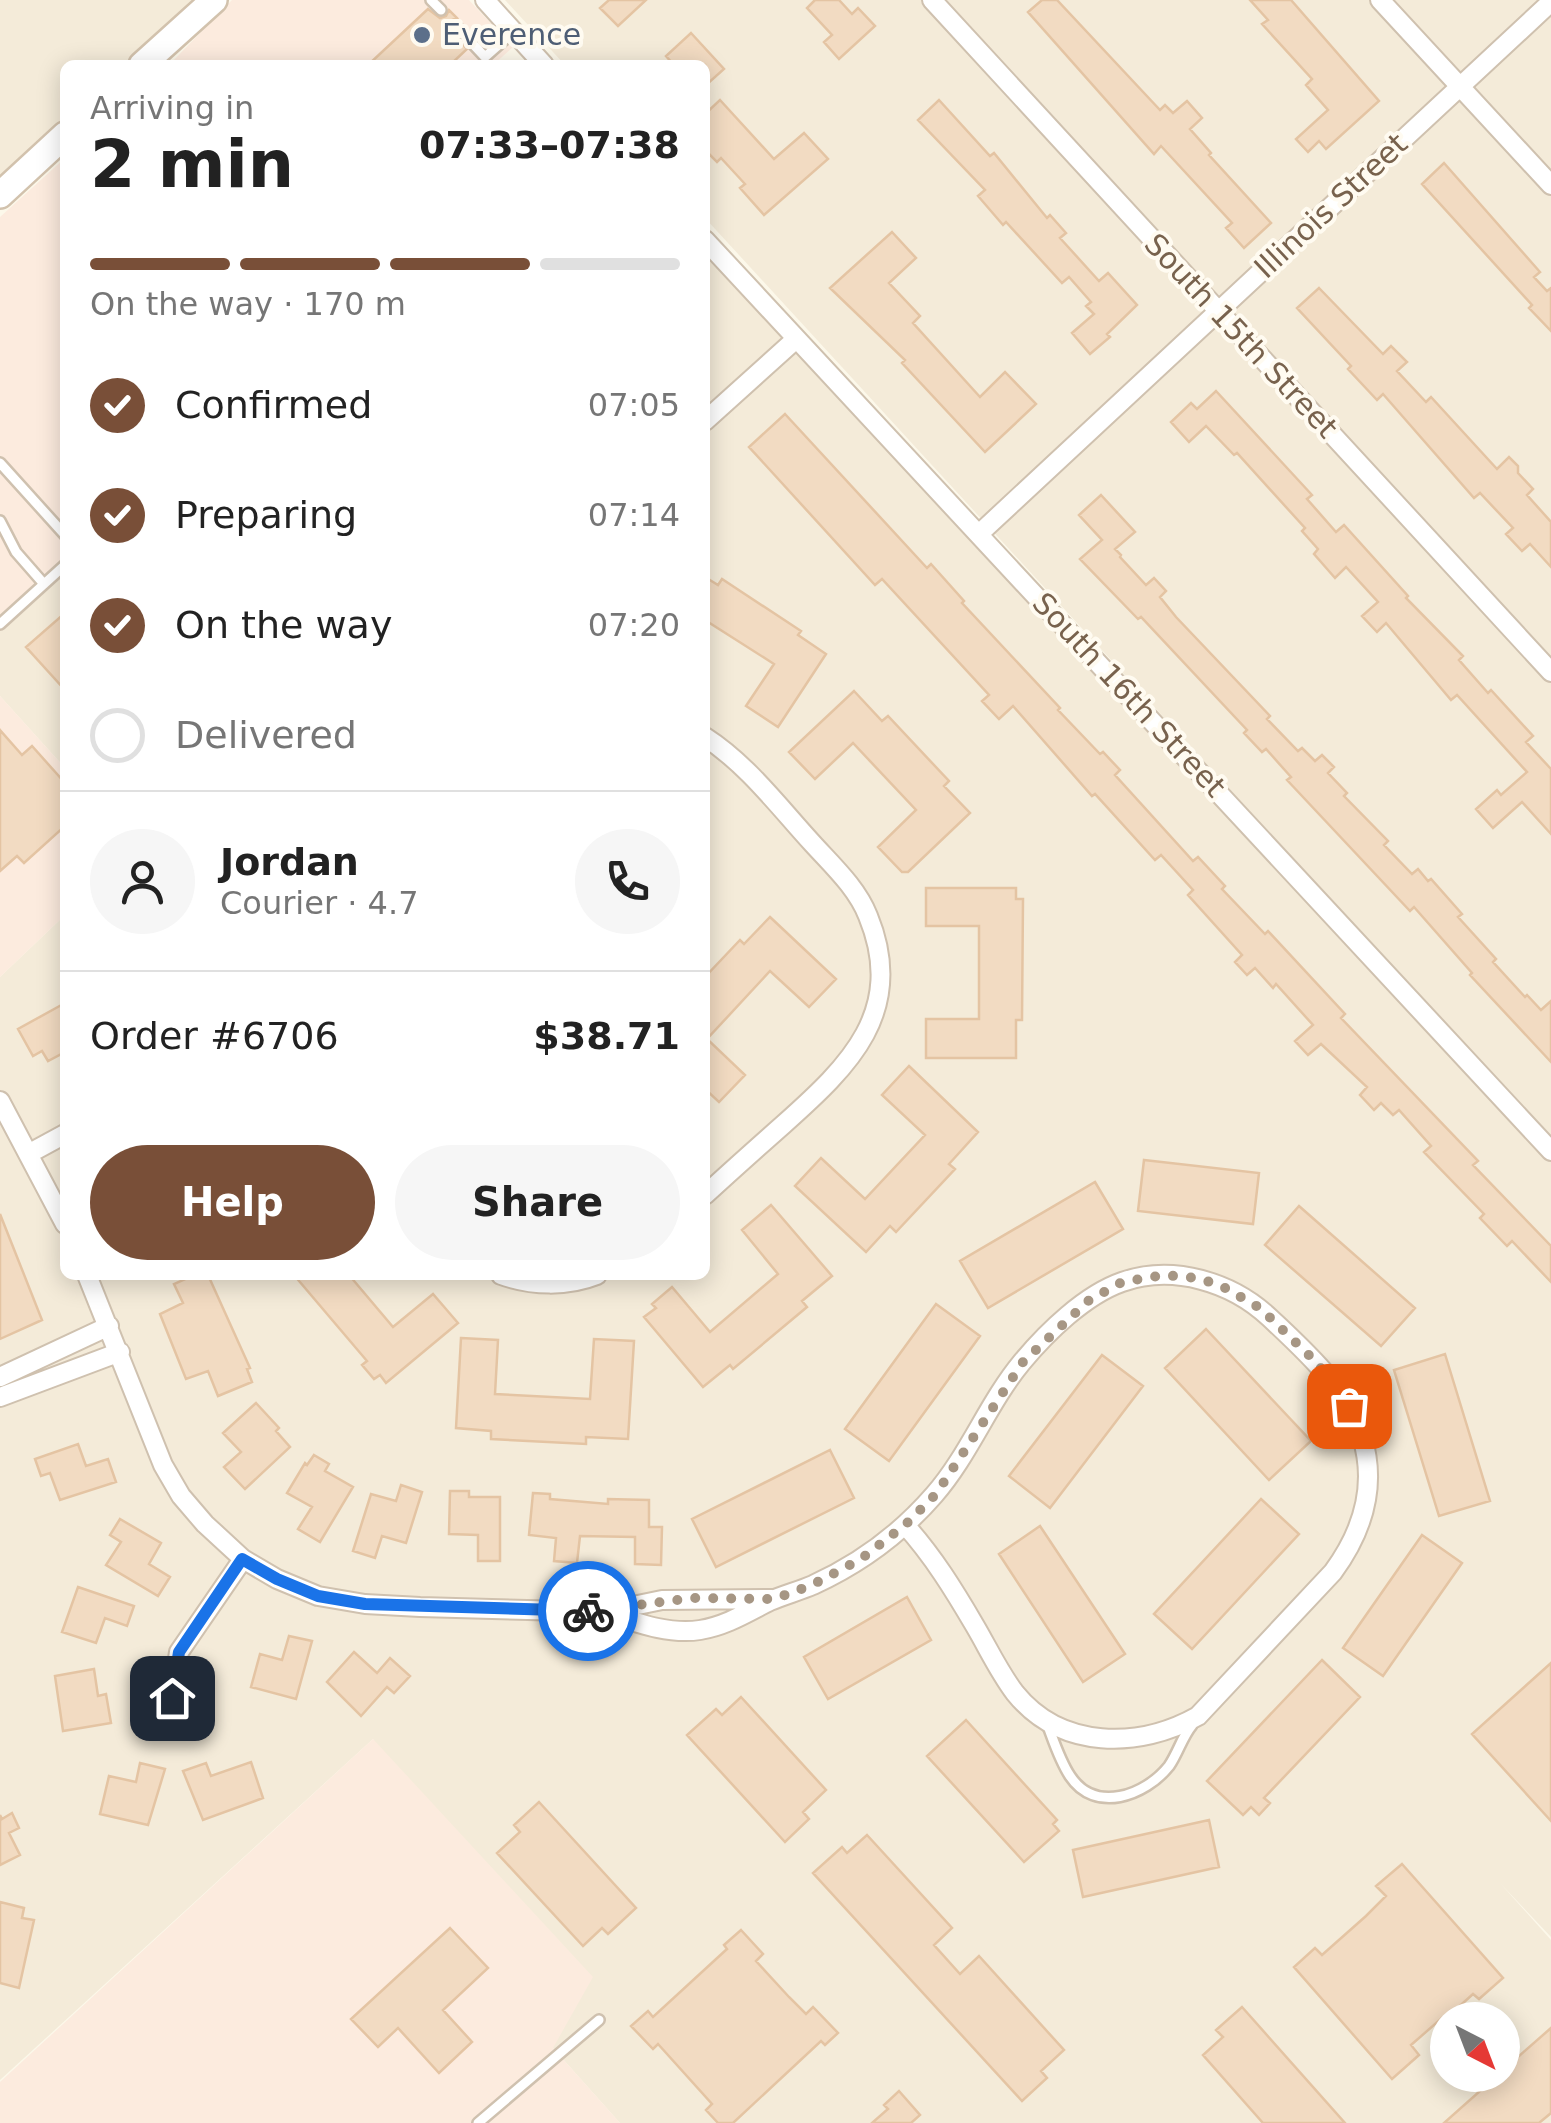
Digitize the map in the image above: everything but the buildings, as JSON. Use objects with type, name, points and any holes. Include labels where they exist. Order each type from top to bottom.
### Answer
[{"type":"main road","points":[[148,60],[214,0]]},
{"type":"main road","points":[[0,194],[60,140]]},
{"type":"street","points":[[485,0],[539,60]]},
{"type":"street","name":"South 15th Street","points":[[932,0],[1551,672]]},
{"type":"street","points":[[1380,0],[1551,185]]},
{"type":"street","name":"Illinois Street","points":[[980,533],[1551,2]]},
{"type":"street","name":"South 16th Street","points":[[710,245],[1551,1151]]},
{"type":"street","points":[[710,416],[796,339]]},
{"type":"street","points":[[710,741],[739,763],[846,879],[868,914],[878,947],[880,974],[871,1023],[846,1066],[710,1190]]},
{"type":"street","points":[[0,1101],[60,1214]]},
{"type":"street","points":[[30,1153],[60,1137]]},
{"type":"street","points":[[604,1612],[670,1630],[700,1630],[730,1622],[861,1559],[905,1525],[936,1494],[1023,1362],[1088,1301],[1122,1282],[1164,1275],[1196,1278],[1220,1285],[1260,1308],[1316,1362],[1349,1406],[1368,1458],[1361,1525],[1333,1572],[1198,1716],[1172,1731],[1122,1740],[1083,1736],[1045,1718],[1017,1695],[942,1570],[905,1525]]},
{"type":"street","points":[[89,1280],[163,1465],[181,1496],[242,1559],[277,1579],[318,1596],[365,1604],[604,1612],[678,1599],[774,1599]]},
{"type":"street","points":[[532,1280],[556,1284],[575,1280]]},
{"type":"street","points":[[0,1377],[109,1326]]},
{"type":"street","points":[[0,1397],[120,1352]]},
{"type":"street","points":[[172,1698],[179,1652],[242,1559]]},
{"type":"lane","points":[[430,0],[441,10]]},
{"type":"lane","points":[[456,26],[485,57],[514,32]]},
{"type":"lane","points":[[0,463],[60,529]]},
{"type":"lane","points":[[0,521],[16,552],[44,584]]},
{"type":"lane","points":[[0,624],[60,569]]},
{"type":"lane","points":[[1045,1718],[1070,1777],[1088,1794],[1110,1799],[1135,1794],[1152,1781],[1170,1764],[1198,1716]]},
{"type":"lane","points":[[478,2123],[599,2020]]},
{"type":"shaded area","points":[[0,0],[210,0],[144,60],[60,60],[60,137],[0,192]]},
{"type":"shaded area","points":[[232,0],[469,0],[513,47],[499,60],[174,60]]},
{"type":"shaded area","points":[[505,0],[1551,0],[1551,1139],[710,223],[710,60],[560,60]]},
{"type":"shaded area","points":[[60,163],[60,570],[0,624],[0,217]]},
{"type":"shaded area","points":[[710,248],[1551,1151],[1551,1937],[1500,1883],[1551,1940],[1551,2123],[620,2123],[553,2048],[373,1739],[0,2080],[0,977],[60,920],[60,1280],[710,1280]]},
{"type":"shaded area","points":[[60,570],[60,762],[0,696],[0,624]]},
{"type":"shaded area","points":[[0,696],[60,762],[60,920],[0,977]]},
{"type":"shaded area","points":[[373,1739],[593,1977],[553,2048],[620,2123],[0,2123],[0,2082]]},
{"type":"way so far","points":[[588,1611],[604,1612],[662,1600],[774,1599],[812,1585],[861,1559],[905,1525],[936,1494],[1023,1362],[1088,1301],[1122,1282],[1164,1275],[1220,1285],[1260,1308],[1316,1362],[1349,1406]]},
{"type":"place","name":"Everence","points":[[422,35]]},
{"type":"route","points":[[172,1698],[179,1652],[242,1559],[318,1596],[365,1604],[588,1611]]}]
